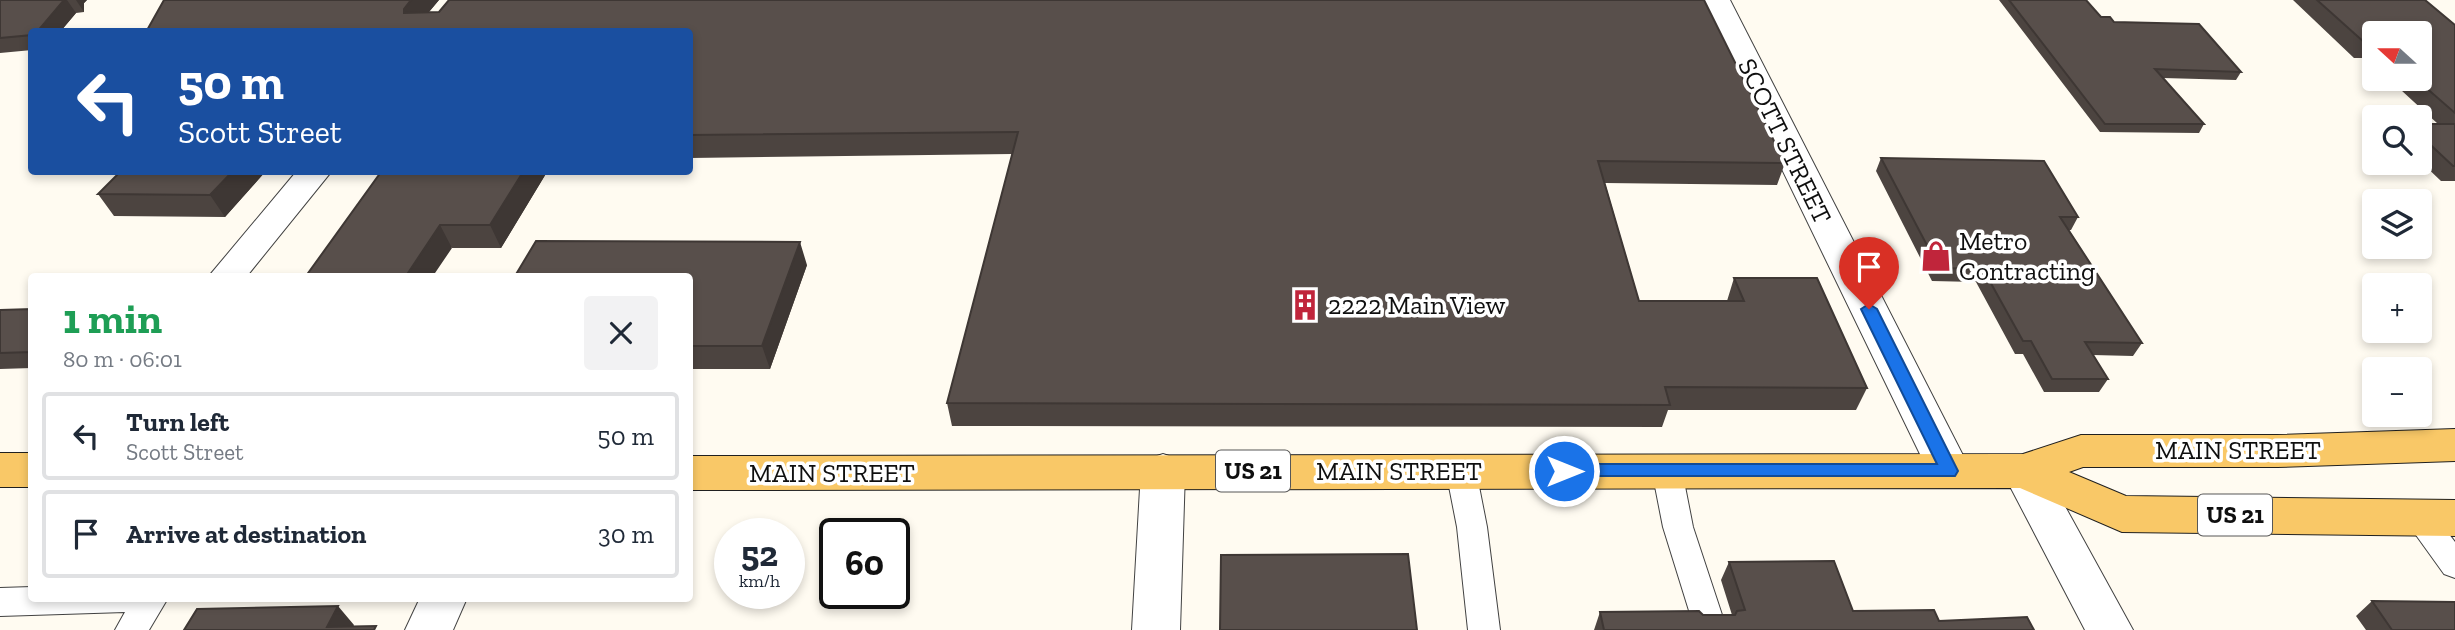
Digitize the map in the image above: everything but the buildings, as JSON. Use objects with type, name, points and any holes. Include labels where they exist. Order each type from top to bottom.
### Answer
[{"type":"main road","name":"MAIN STREET","points":[[693,473],[2024,471],[2081,451],[2277,451],[2455,445]]},
{"type":"main road","points":[[0,470],[28,470]]},
{"type":"main road","name":"MAIN STREET","points":[[2024,471],[2122,514],[2436,517]]},
{"type":"street","name":"SCOTT STREET","points":[[1715,0],[1949,471]]},
{"type":"street","points":[[230,273],[311,175]]},
{"type":"street","points":[[1156,630],[1163,471]]},
{"type":"street","points":[[2024,471],[2109,630]]},
{"type":"street","points":[[429,630],[442,602]]},
{"type":"lane","points":[[1461,471],[1472,527],[1484,630]]},
{"type":"lane","points":[[1667,471],[1678,527],[1711,630]]},
{"type":"lane","points":[[2436,517],[2455,565]]},
{"type":"lane","points":[[0,602],[28,601]]},
{"type":"lane","points":[[131,630],[149,602]]},
{"type":"place","name":"Metro Contracting","points":[[1936,256]]},
{"type":"place","name":"2222 Main View","points":[[1305,305]]},
{"type":"route","points":[[1564,471],[1949,471],[1869,309]]}]
